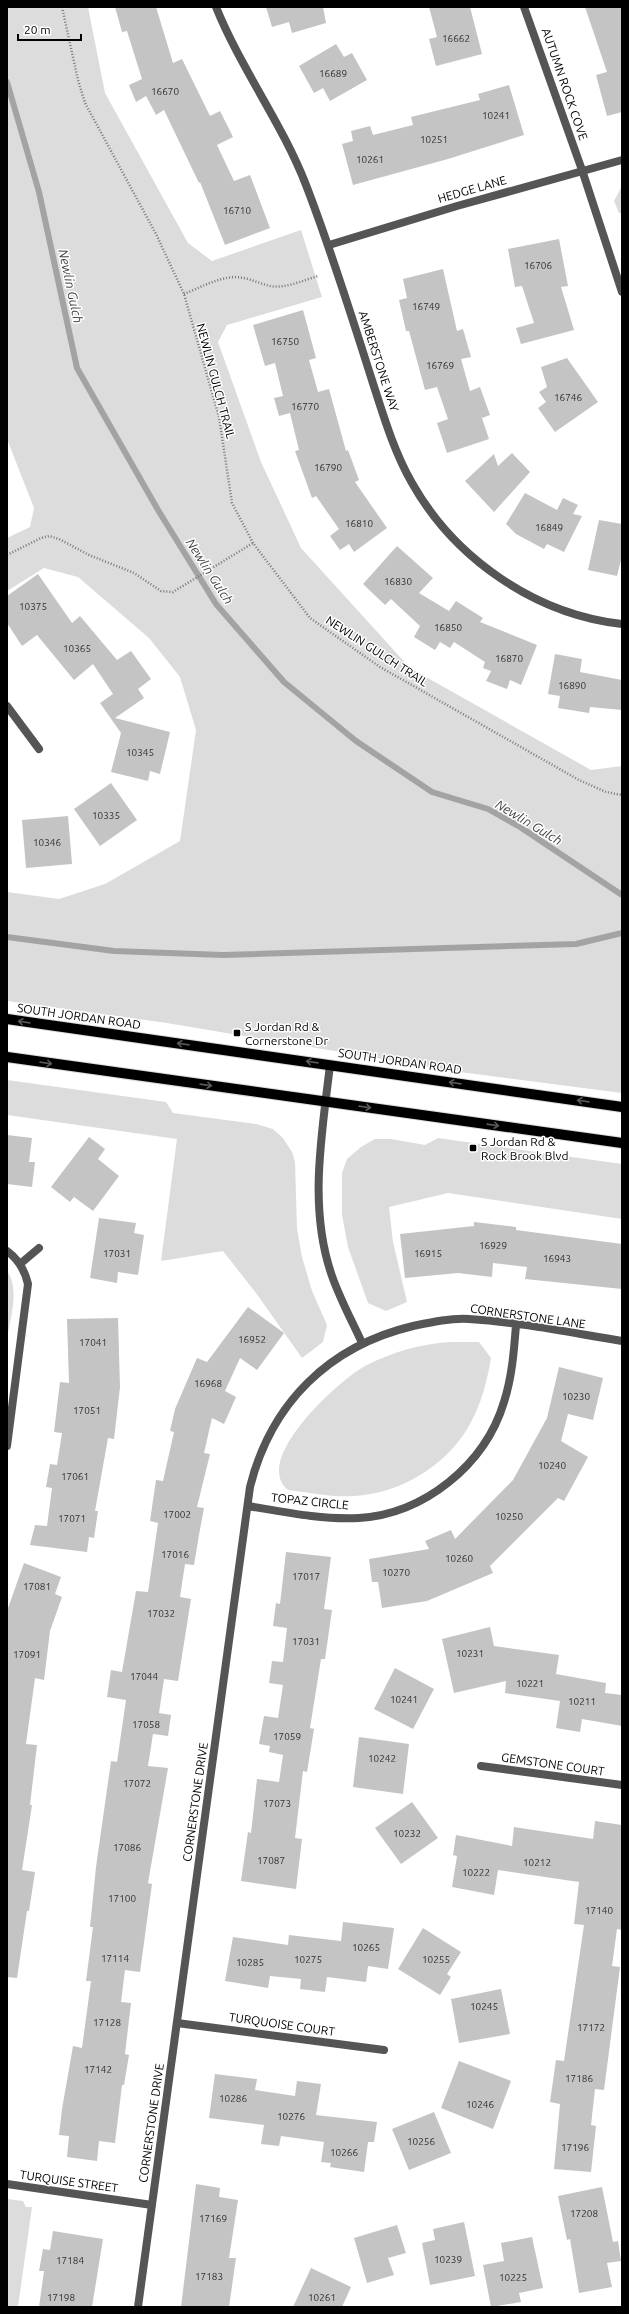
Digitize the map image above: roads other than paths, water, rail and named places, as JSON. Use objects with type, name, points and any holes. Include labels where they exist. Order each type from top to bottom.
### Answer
[{"type":"main road","name":"SOUTH JORDAN ROAD","points":[[7,1019],[330,1064],[622,1107]]},
{"type":"main road","points":[[7,1057],[622,1143]]},
{"type":"street","name":"AMBERSTONE WAY","points":[[216,7],[247,71],[290,150],[329,245],[395,447],[411,482],[433,514],[467,553],[513,586],[546,603],[578,615],[622,624]]},
{"type":"street","name":"AUTUMN ROCK COVE","points":[[524,7],[582,170],[622,292]]},
{"type":"street","name":"HEDGE LANE","points":[[329,245],[582,170],[622,160]]},
{"type":"street","points":[[7,706],[39,749]]},
{"type":"street","points":[[330,1064],[319,1173],[320,1218],[332,1276],[362,1343]]},
{"type":"street","points":[[20,1264],[39,1248]]},
{"type":"street","points":[[7,1251],[15,1256],[26,1274],[28,1296],[7,1446]]},
{"type":"street","name":"CORNERSTONE LANE","points":[[362,1343],[395,1330],[443,1320],[469,1319],[622,1341]]},
{"type":"street","name":"TOPAZ CIRCLE","points":[[248,1506],[324,1517],[359,1518],[392,1512],[425,1499],[462,1471],[491,1433],[508,1388],[516,1325]]},
{"type":"street","name":"CORNERSTONE DRIVE","points":[[138,2307],[176,2023],[254,1471],[273,1428],[299,1391],[318,1373],[362,1343]]},
{"type":"street","name":"GEMSTONE COURT","points":[[481,1766],[622,1785]]},
{"type":"street","name":"TURQUOISE COURT","points":[[176,2023],[384,2050]]},
{"type":"street","name":"TURQUISE STREET","points":[[7,2184],[152,2205]]},
{"type":"waterway","name":"Newlin Gulch","points":[[7,82],[39,192],[77,368],[158,510],[216,604],[284,682],[356,741],[432,792],[488,809],[520,827],[622,895]]},
{"type":"waterway","points":[[7,937],[114,951],[223,955],[576,944],[622,933]]},
{"type":"place","name":"S Jordan Rd & Cornerstone Dr","points":[[237,1033]]},
{"type":"place","name":"S Jordan Rd & Rock Brook Blvd","points":[[473,1148]]}]
